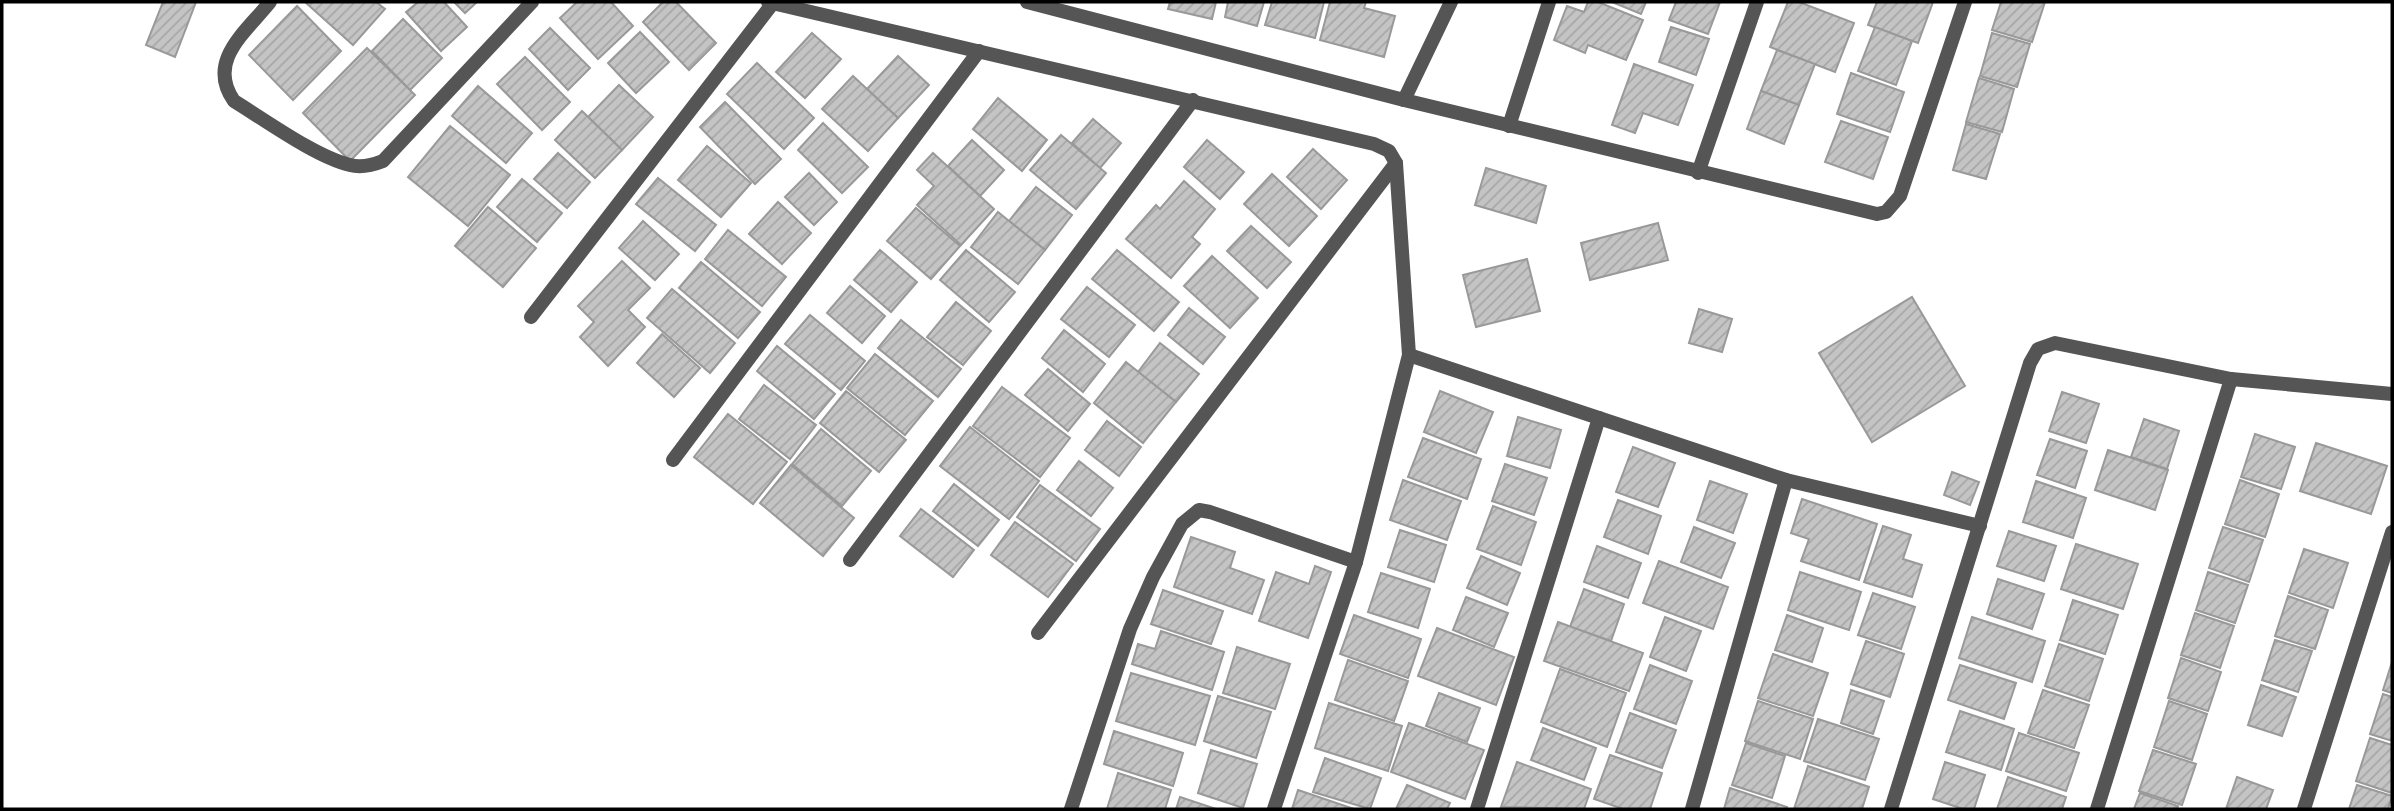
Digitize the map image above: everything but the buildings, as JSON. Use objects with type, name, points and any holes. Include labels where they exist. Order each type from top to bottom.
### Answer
[{"type":"street","points":[[271,2],[229,54],[223,78],[226,89],[234,101],[311,147],[350,165],[362,166],[383,161],[532,2]]},
{"type":"street","points":[[531,317],[771,2],[1382,146],[1396,163],[1409,355],[1356,562],[1274,809]]},
{"type":"street","points":[[1027,2],[1404,100],[1867,214],[1886,212],[1900,196],[1965,2]]},
{"type":"street","points":[[1404,100],[1451,2]]},
{"type":"street","points":[[1509,126],[1549,2]]},
{"type":"street","points":[[1698,173],[1757,2]]},
{"type":"street","points":[[673,460],[979,51]]},
{"type":"street","points":[[850,560],[1193,100]]},
{"type":"street","points":[[1038,632],[1396,163]]},
{"type":"street","points":[[1891,809],[2030,363],[2038,349],[2054,343],[2231,379],[2392,394]]},
{"type":"street","points":[[1409,355],[1786,480],[1979,526]]},
{"type":"street","points":[[2097,809],[2231,379]]},
{"type":"street","points":[[1477,809],[1599,418]]},
{"type":"street","points":[[1692,809],[1786,480]]},
{"type":"street","points":[[1071,809],[1130,629],[1170,545],[1192,515],[1199,510],[1210,512],[1356,562]]},
{"type":"street","points":[[2304,809],[2392,532]]}]
